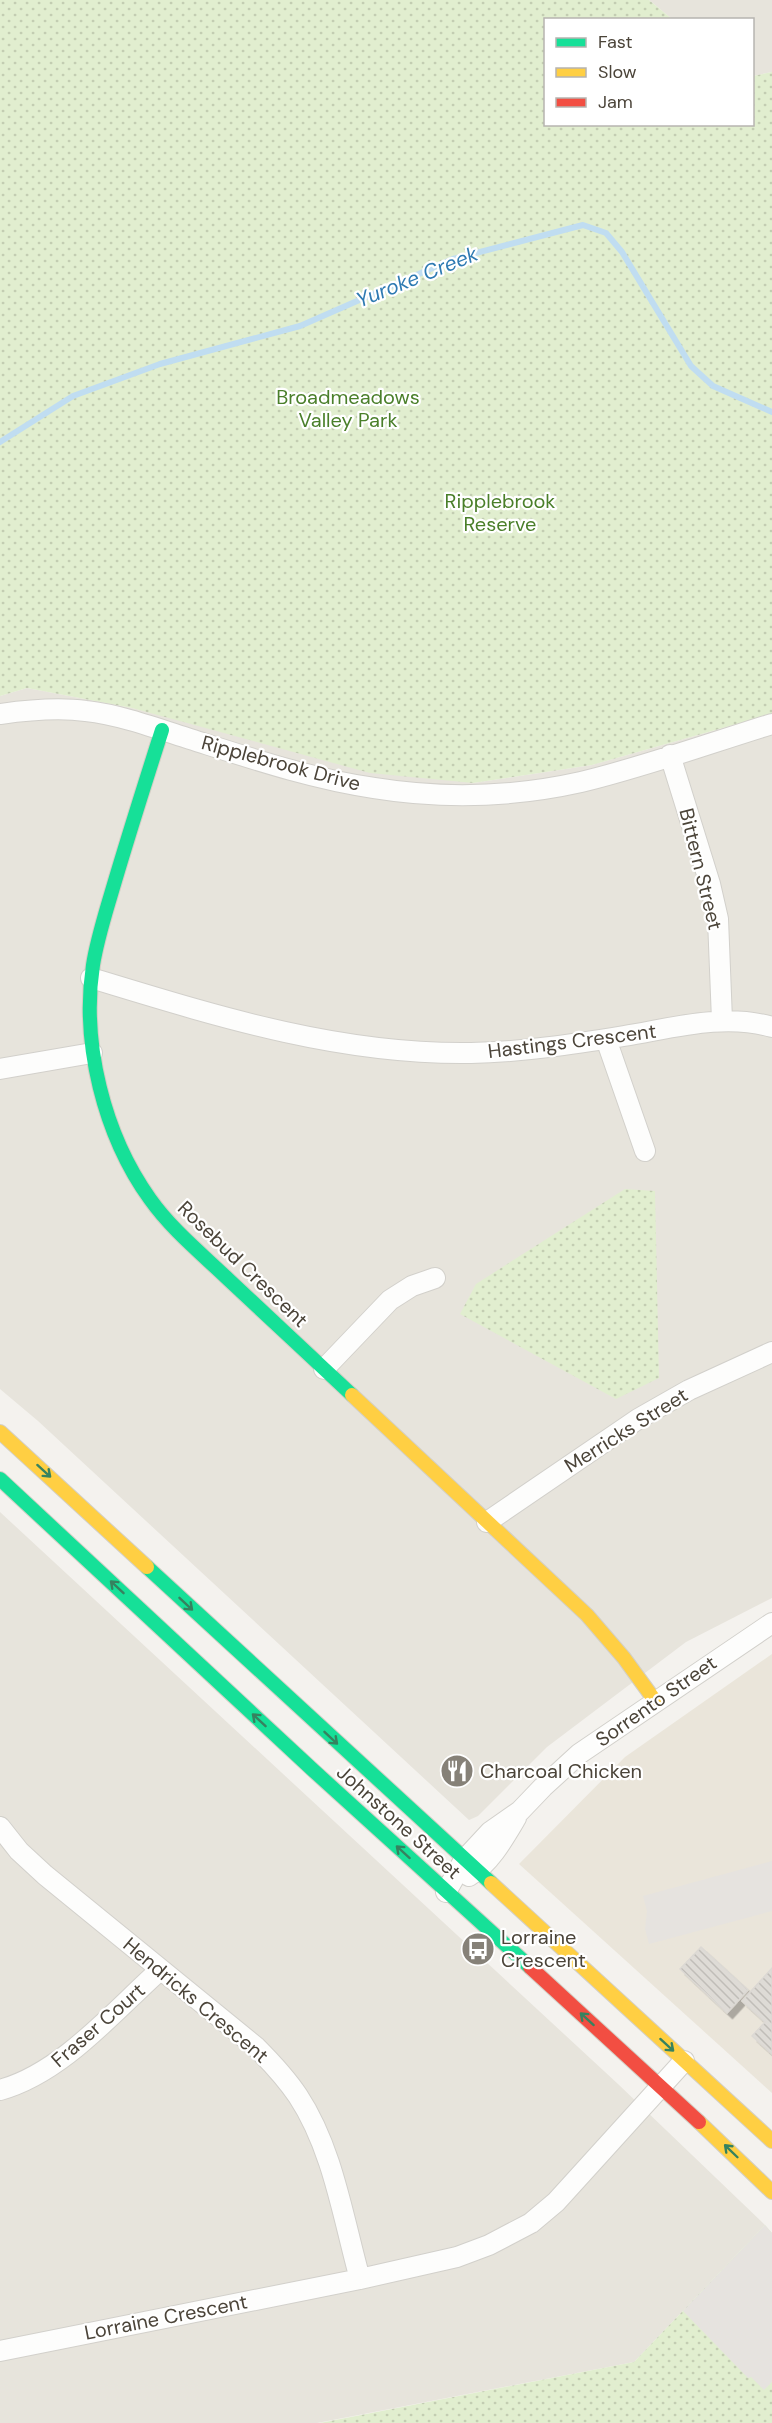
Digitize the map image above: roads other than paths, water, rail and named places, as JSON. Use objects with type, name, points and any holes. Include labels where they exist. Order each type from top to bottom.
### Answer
[{"type":"main road","name":"Rosebud Crescent","points":[[162,730],[109,901],[91,978],[92,1053],[103,1100],[121,1147],[146,1193],[180,1234],[587,1615],[656,1702]]},
{"type":"main road","name":"Johnstone Street","points":[[0,1432],[772,2141]]},
{"type":"main road","name":"Johnstone Street","points":[[0,1480],[446,1892],[662,2087],[772,2193]]},
{"type":"street","name":"Ripplebrook Drive","points":[[0,714],[24,711],[86,711],[121,717],[324,779],[375,788],[435,794],[489,794],[582,782],[772,724]]},
{"type":"street","name":"Bittern Street","points":[[670,755],[710,884],[718,919],[722,1020]]},
{"type":"street","name":"Hastings Crescent","points":[[91,978],[285,1034],[351,1045],[423,1052],[472,1053],[532,1049],[722,1020],[772,1027]]},
{"type":"street","points":[[606,1039],[645,1151]]},
{"type":"street","points":[[0,1069],[92,1053]]},
{"type":"street","points":[[324,1369],[390,1300],[412,1286],[435,1278]]},
{"type":"street","name":"Merricks Street","points":[[487,1522],[638,1419],[689,1390],[772,1352]]},
{"type":"street","points":[[0,1480],[22,1452]]},
{"type":"street","name":"Sorrento Street","points":[[446,1892],[470,1866],[490,1832],[520,1811],[543,1786],[579,1754],[742,1641],[772,1623]]},
{"type":"street","name":"Hendricks Crescent","points":[[0,1827],[19,1851],[45,1875],[256,2047],[280,2071],[299,2098],[327,2157],[360,2278]]},
{"type":"street","name":"Fraser Court","points":[[0,2090],[39,2075],[61,2060],[160,1970]]},
{"type":"street","name":"Lorraine Crescent","points":[[0,2351],[458,2257],[511,2236],[556,2202],[684,2061]]},
{"type":"waterway","name":"Yuroke Creek","points":[[0,442],[73,396],[160,364],[300,326],[453,259],[583,225],[606,233],[622,252],[691,366],[713,386],[772,412]]},
{"type":"place","name":"Charcoal Chicken","points":[[457,1771]]},
{"type":"place","name":"Lorraine Crescent","points":[[478,1949]]},
{"type":"park label","name":"Broadmeadows Valley Park","points":[[348,408]]},
{"type":"park label","name":"Ripplebrook Reserve","points":[[500,512]]}]
